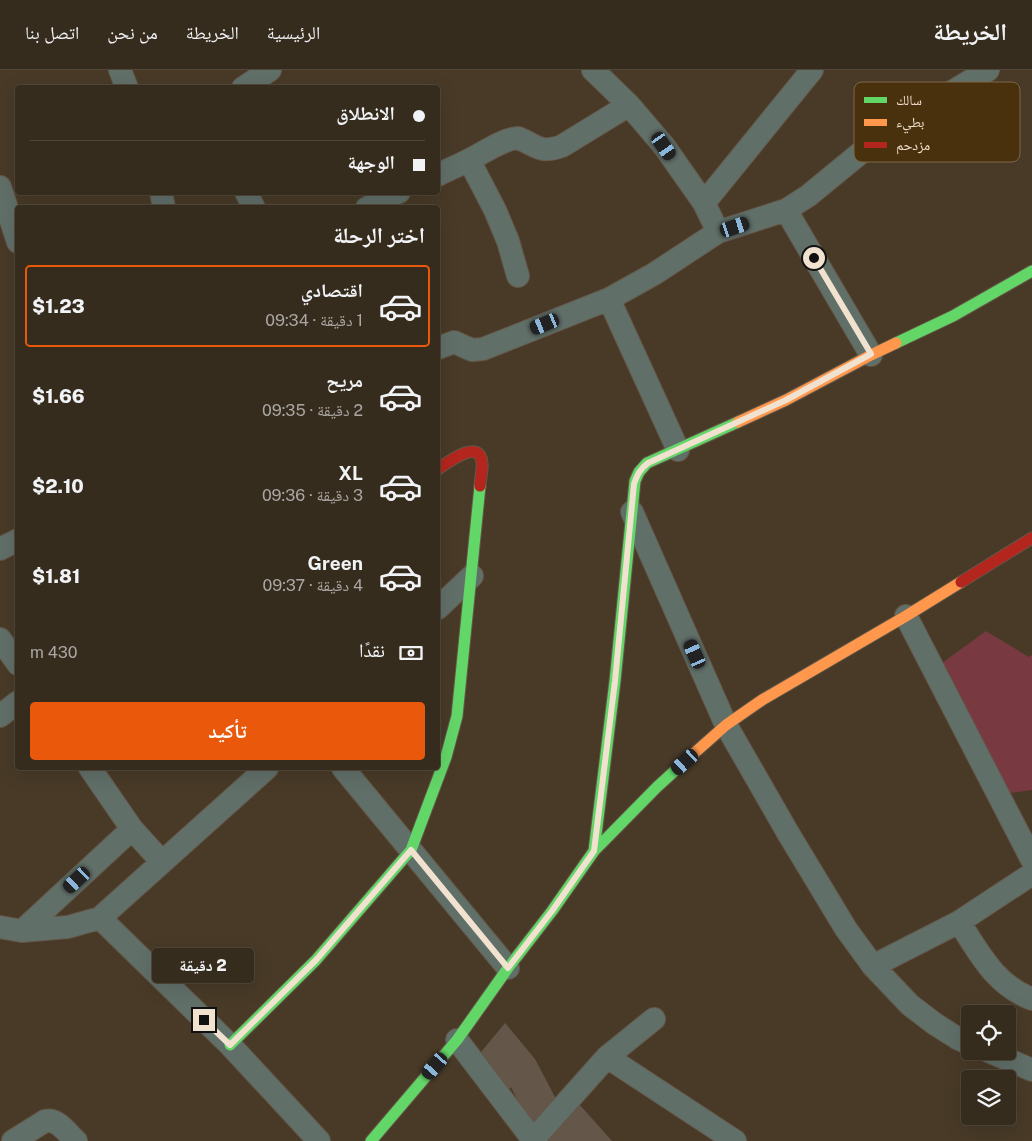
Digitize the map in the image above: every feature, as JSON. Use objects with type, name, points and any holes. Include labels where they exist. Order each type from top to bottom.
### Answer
[{"type":"street","points":[[120,70],[126,85]]},
{"type":"street","points":[[247,85],[270,70]]},
{"type":"street","points":[[593,70],[629,105],[664,146],[704,203],[718,232]]},
{"type":"street","points":[[704,203],[812,70]]},
{"type":"street","points":[[968,82],[988,70]]},
{"type":"street","points":[[440,174],[505,140],[518,138],[543,150],[551,150],[562,146],[629,105]]},
{"type":"street","points":[[440,347],[454,342],[472,350],[483,349],[609,299],[654,274],[718,232],[786,210],[808,196],[854,158]]},
{"type":"street","points":[[469,160],[495,210],[508,241],[518,276]]},
{"type":"street","points":[[0,187],[15,233]]},
{"type":"street","points":[[373,205],[393,195]]},
{"type":"street","points":[[786,210],[871,354]]},
{"type":"street","points":[[594,851],[615,681],[634,484],[639,472],[648,463],[786,400],[871,354],[953,316],[1032,271]]},
{"type":"street","points":[[609,299],[678,450]]},
{"type":"street","points":[[230,1045],[316,960],[411,850],[446,758],[456,716],[472,576],[481,457],[477,452],[471,450],[440,468]]},
{"type":"street","points":[[632,512],[726,725],[846,929],[873,966],[910,1005],[929,1020],[961,1040]]},
{"type":"street","points":[[371,1141],[457,1040],[594,851],[657,787],[726,725],[762,700],[906,616],[1032,538]]},
{"type":"street","points":[[0,549],[15,542]]},
{"type":"street","points":[[440,606],[472,576]]},
{"type":"street","points":[[906,616],[1032,860]]},
{"type":"street","points":[[0,639],[15,660]]},
{"type":"street","points":[[0,716],[15,704]]},
{"type":"street","points":[[91,770],[132,829],[162,862]]},
{"type":"street","points":[[0,927],[22,931],[68,928],[100,918],[265,770]]},
{"type":"street","points":[[345,770],[508,968]]},
{"type":"street","points":[[22,931],[132,829]]},
{"type":"street","points":[[873,966],[959,922],[1032,874]]},
{"type":"street","points":[[100,918],[230,1045],[318,1141]]},
{"type":"street","points":[[959,922],[994,974],[1005,984],[1032,999]]},
{"type":"street","points":[[457,1040],[533,1140],[606,1057],[654,1020]]},
{"type":"street","points":[[606,1057],[735,1141]]},
{"type":"street","points":[[1009,1060],[1032,1070]]},
{"type":"street","points":[[13,1141],[45,1120],[57,1123],[76,1141]]},
{"type":"shaded area","points":[[986,631],[1029,657],[1032,655],[1032,790],[1010,793],[942,663]]},
{"type":"building","points":[[505,1023],[535,1059],[556,1099],[531,1128],[511,1087],[508,1092],[477,1057]]},
{"type":"building","points":[[579,1104],[612,1141],[543,1141]]},
{"type":"traffic: fast","points":[[896,343],[953,316],[1032,271]]},
{"type":"traffic: fast","points":[[594,851],[615,681],[635,481],[639,472],[647,463],[738,422]]},
{"type":"traffic: fast","points":[[230,1045],[316,960],[411,850],[446,757],[457,716],[480,486]]},
{"type":"traffic: fast","points":[[371,1141],[457,1040],[594,851],[657,787],[691,756]]},
{"type":"traffic: slow","points":[[738,422],[786,400],[896,343]]},
{"type":"traffic: slow","points":[[691,756],[726,725],[762,700],[961,582]]},
{"type":"traffic: jam","points":[[440,468],[463,454],[476,452],[480,456],[482,463],[480,486]]},
{"type":"traffic: jam","points":[[961,582],[1032,538]]},
{"type":"route","points":[[204,1020],[230,1045],[316,960],[411,850],[508,968],[552,911],[594,851],[615,681],[636,477],[648,463],[786,400],[871,354],[814,258]]}]
